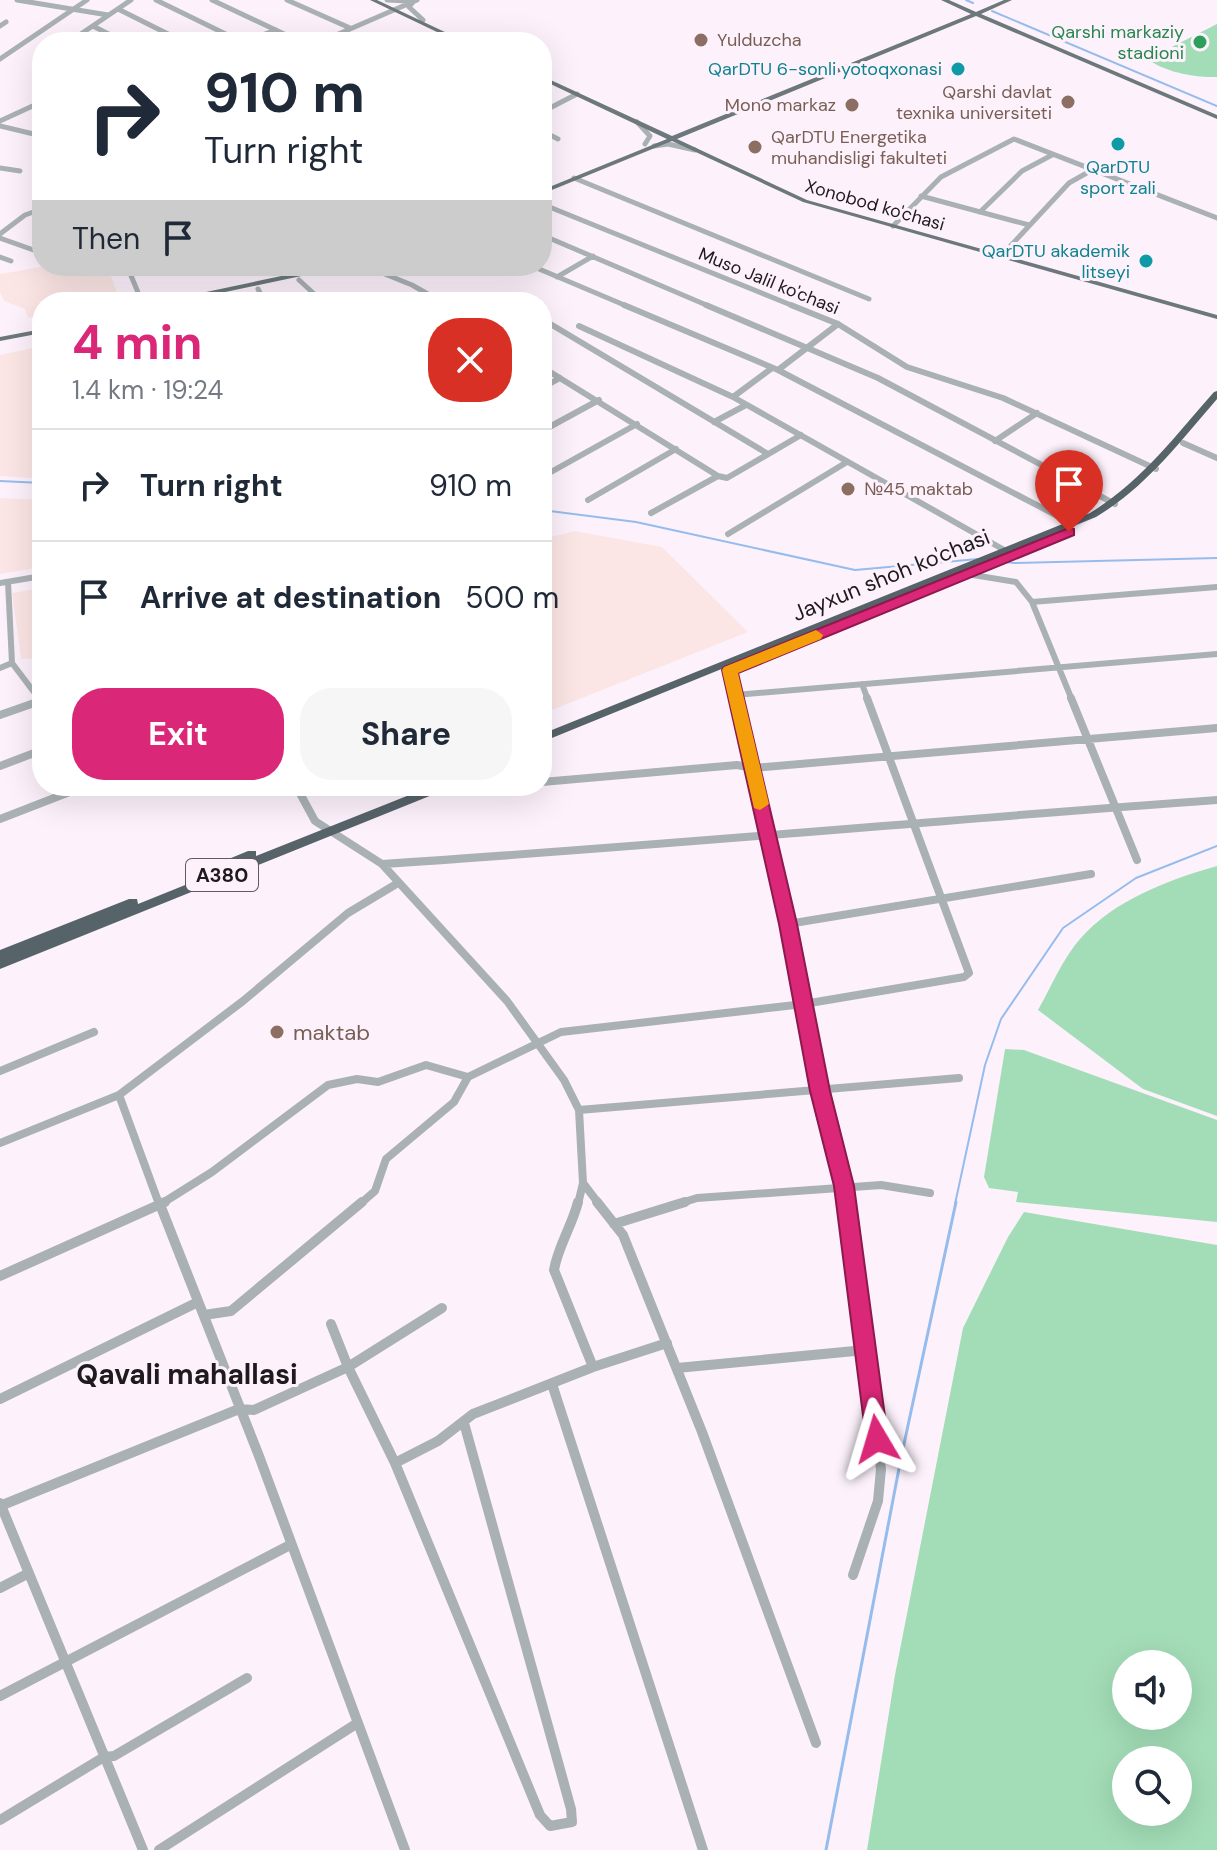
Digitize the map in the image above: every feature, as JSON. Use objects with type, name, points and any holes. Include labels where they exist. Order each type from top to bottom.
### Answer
[{"type":"highway","name":"Jayxun shoh ko'chasi","points":[[1010,553],[1115,504],[1156,469],[1217,394]]},
{"type":"highway","name":"Jayxun shoh ko'chasi","points":[[552,734],[1120,509],[1147,488],[1217,405]]},
{"type":"highway","name":"Jayxun shoh ko'chasi","points":[[552,742],[970,569]]},
{"type":"highway","name":"A380","points":[[0,964],[400,796]]},
{"type":"highway","name":"A380","points":[[0,955],[416,796]]},
{"type":"main road","points":[[373,0],[449,32]]},
{"type":"main road","points":[[384,0],[443,32]]},
{"type":"main road","points":[[944,0],[975,10],[1217,114]]},
{"type":"main road","points":[[958,0],[975,10],[1009,0]]},
{"type":"main road","points":[[552,185],[996,0]]},
{"type":"main road","name":"Xonobod ko'chasi","points":[[552,83],[784,193],[1217,317]]},
{"type":"main road","points":[[552,186],[647,145]]},
{"type":"main road","points":[[216,292],[292,276]]},
{"type":"main road","points":[[245,292],[315,276]]},
{"type":"main road","points":[[0,337],[32,331]]},
{"type":"street","points":[[17,0],[108,15]]},
{"type":"street","points":[[40,32],[87,0]]},
{"type":"street","points":[[84,32],[131,0]]},
{"type":"street","points":[[156,0],[222,32]]},
{"type":"street","points":[[212,0],[280,32]]},
{"type":"street","points":[[287,0],[352,27]]},
{"type":"street","points":[[384,0],[416,0]]},
{"type":"street","points":[[341,32],[416,0]]},
{"type":"street","points":[[416,0],[409,7],[423,20]]},
{"type":"street","points":[[118,9],[164,32]]},
{"type":"street","points":[[93,26],[105,32]]},
{"type":"street","points":[[270,32],[276,30]]},
{"type":"street","points":[[0,59],[32,37]]},
{"type":"street","points":[[552,107],[577,94]]},
{"type":"street","points":[[1,126],[32,107]]},
{"type":"street","points":[[637,122],[650,136],[647,145],[668,144],[695,150]]},
{"type":"street","points":[[1,126],[32,134]]},
{"type":"street","points":[[552,136],[558,139]]},
{"type":"street","points":[[893,226],[941,177],[1014,139],[1217,218]]},
{"type":"street","points":[[980,212],[1022,171],[1052,155]]},
{"type":"street","points":[[0,168],[20,171]]},
{"type":"street","points":[[1002,255],[1069,183],[1092,170]]},
{"type":"street","points":[[574,178],[869,299]]},
{"type":"street","points":[[921,196],[1029,225]]},
{"type":"street","name":"Muso Jalil ko'chasi","points":[[552,208],[838,324],[907,367],[987,392],[1156,469]]},
{"type":"street","points":[[32,213],[0,236],[32,249]]},
{"type":"street","points":[[552,239],[878,378],[1115,504]]},
{"type":"street","points":[[557,277],[593,256]]},
{"type":"street","points":[[0,257],[11,261]]},
{"type":"street","points":[[552,275],[775,369],[1073,524]]},
{"type":"street","points":[[384,276],[424,292]]},
{"type":"street","points":[[299,280],[312,292]]},
{"type":"street","points":[[733,397],[838,324]]},
{"type":"street","points":[[552,325],[768,454]]},
{"type":"street","points":[[579,326],[733,397],[1010,553]]},
{"type":"street","points":[[552,373],[718,476]]},
{"type":"street","points":[[552,382],[560,378]]},
{"type":"street","points":[[552,426],[599,400]]},
{"type":"street","points":[[714,422],[746,405]]},
{"type":"street","points":[[995,441],[1037,413]]},
{"type":"street","points":[[552,471],[637,424]]},
{"type":"street","points":[[651,513],[718,476],[733,476],[801,435]]},
{"type":"street","points":[[1183,443],[1217,458]]},
{"type":"street","points":[[588,500],[676,449]]},
{"type":"street","points":[[728,534],[847,462]]},
{"type":"street","points":[[970,569],[1016,582],[1032,602],[1137,860]]},
{"type":"street","points":[[32,578],[4,583],[12,663],[32,688]]},
{"type":"street","points":[[1032,602],[1217,587]]},
{"type":"street","points":[[735,695],[1217,654]]},
{"type":"street","points":[[0,668],[12,663]]},
{"type":"street","points":[[730,670],[788,924],[820,1091],[844,1186],[881,1469],[878,1501],[853,1575]]},
{"type":"street","points":[[204,1315],[231,1311],[375,1191],[386,1159],[454,1102],[468,1077],[535,1042],[561,1032],[804,1004],[964,977],[969,973],[862,684]]},
{"type":"street","points":[[0,715],[32,705]]},
{"type":"street","points":[[552,781],[737,765],[753,768],[888,758],[1217,728]]},
{"type":"street","points":[[0,766],[32,754]]},
{"type":"street","points":[[0,819],[59,796]]},
{"type":"street","points":[[300,796],[305,806],[326,829],[382,864],[507,1001],[564,1080],[579,1110],[583,1183],[571,1229],[557,1254],[554,1270],[593,1367]]},
{"type":"street","points":[[382,864],[766,837],[912,822],[1217,800]]},
{"type":"street","points":[[788,924],[1091,874]]},
{"type":"street","points":[[0,1143],[119,1095],[243,1001],[348,913],[398,883]]},
{"type":"street","points":[[0,1071],[94,1032]]},
{"type":"street","points":[[0,1276],[158,1206],[212,1172],[328,1085],[344,1080],[378,1082],[426,1065],[468,1077]]},
{"type":"street","points":[[579,1110],[959,1078]]},
{"type":"street","points":[[119,1095],[158,1206],[204,1315],[405,1850]]},
{"type":"street","points":[[583,1183],[623,1235],[677,1368],[816,1743]]},
{"type":"street","points":[[614,1224],[697,1198],[881,1185],[930,1193]]},
{"type":"street","points":[[0,1399],[198,1302]]},
{"type":"street","points":[[143,1850],[0,1505],[239,1409],[254,1410],[348,1367],[442,1308]]},
{"type":"street","points":[[331,1324],[348,1367],[395,1463],[540,1815],[550,1826],[572,1822],[571,1809],[464,1423]]},
{"type":"street","points":[[395,1463],[438,1441],[473,1414],[593,1367],[667,1343]]},
{"type":"street","points":[[677,1368],[865,1350]]},
{"type":"street","points":[[552,1384],[703,1850]]},
{"type":"street","points":[[0,1696],[290,1545]]},
{"type":"street","points":[[0,1588],[29,1573]]},
{"type":"street","points":[[0,1820],[104,1757],[114,1756],[247,1678]]},
{"type":"street","points":[[159,1850],[356,1724]]},
{"type":"shaded area","points":[[32,268],[32,276],[111,276],[117,292],[32,292],[32,317],[28,318],[25,309],[4,301],[0,292],[0,274]]},
{"type":"shaded area","points":[[32,348],[32,478],[0,476],[0,355]]},
{"type":"shaded area","points":[[0,498],[32,500],[32,569],[0,574]]},
{"type":"shaded area","points":[[575,531],[662,547],[748,632],[552,710],[552,537]]},
{"type":"shaded area","points":[[32,590],[32,658],[21,659],[12,593]]},
{"type":"green space","name":"Qarshi markaziy stadioni","points":[[1217,24],[1217,77],[1181,73],[1148,59]]},
{"type":"green space","points":[[1217,866],[1217,1116],[1143,1089],[1038,1010],[1068,955],[1094,925],[1143,893]]},
{"type":"green space","points":[[1005,1049],[1024,1050],[1217,1120],[1217,1222],[1016,1202],[1018,1192],[989,1188],[984,1177]]},
{"type":"green space","points":[[1024,1212],[1217,1245],[1217,1850],[867,1850],[895,1675],[963,1328],[1008,1237]]},
{"type":"waterway","points":[[966,0],[973,3]]},
{"type":"waterway","points":[[992,11],[1217,106]]},
{"type":"waterway","points":[[0,481],[32,483]]},
{"type":"waterway","points":[[552,511],[636,522],[855,570],[978,559]]},
{"type":"waterway","points":[[988,560],[1014,563],[1217,558]]},
{"type":"waterway","points":[[955,1204],[985,1065],[1001,1019],[1063,928],[1136,878],[1217,846]]},
{"type":"waterway","points":[[826,1850],[901,1458],[956,1202]]},
{"type":"slow traffic","points":[[760,804],[730,670],[816,635]]},
{"type":"place","name":"Yulduzcha","points":[[701,40]]},
{"type":"place","name":"Qarshi markaziy stadioni","points":[[1200,42]]},
{"type":"place","name":"QarDTU 6-sonli yotoqxonasi","points":[[958,69]]},
{"type":"place","name":"Qarshi davlat texnika universiteti","points":[[1068,102]]},
{"type":"place","name":"Mono markaz","points":[[852,105]]},
{"type":"place","name":"QarDTU sport zali","points":[[1118,144]]},
{"type":"place","name":"QarDTU Energetika muhandisligi fakulteti","points":[[755,147]]},
{"type":"place","name":"QarDTU akademik litseyi","points":[[1146,261]]},
{"type":"place","name":"№45 maktab","points":[[848,489]]},
{"type":"place","name":"maktab","points":[[277,1032]]},
{"type":"district","name":"Qavali mahallasi","points":[[187,1374]]},
{"type":"route","points":[[877,1439],[844,1186],[820,1091],[788,924],[730,670],[1069,532]]}]
